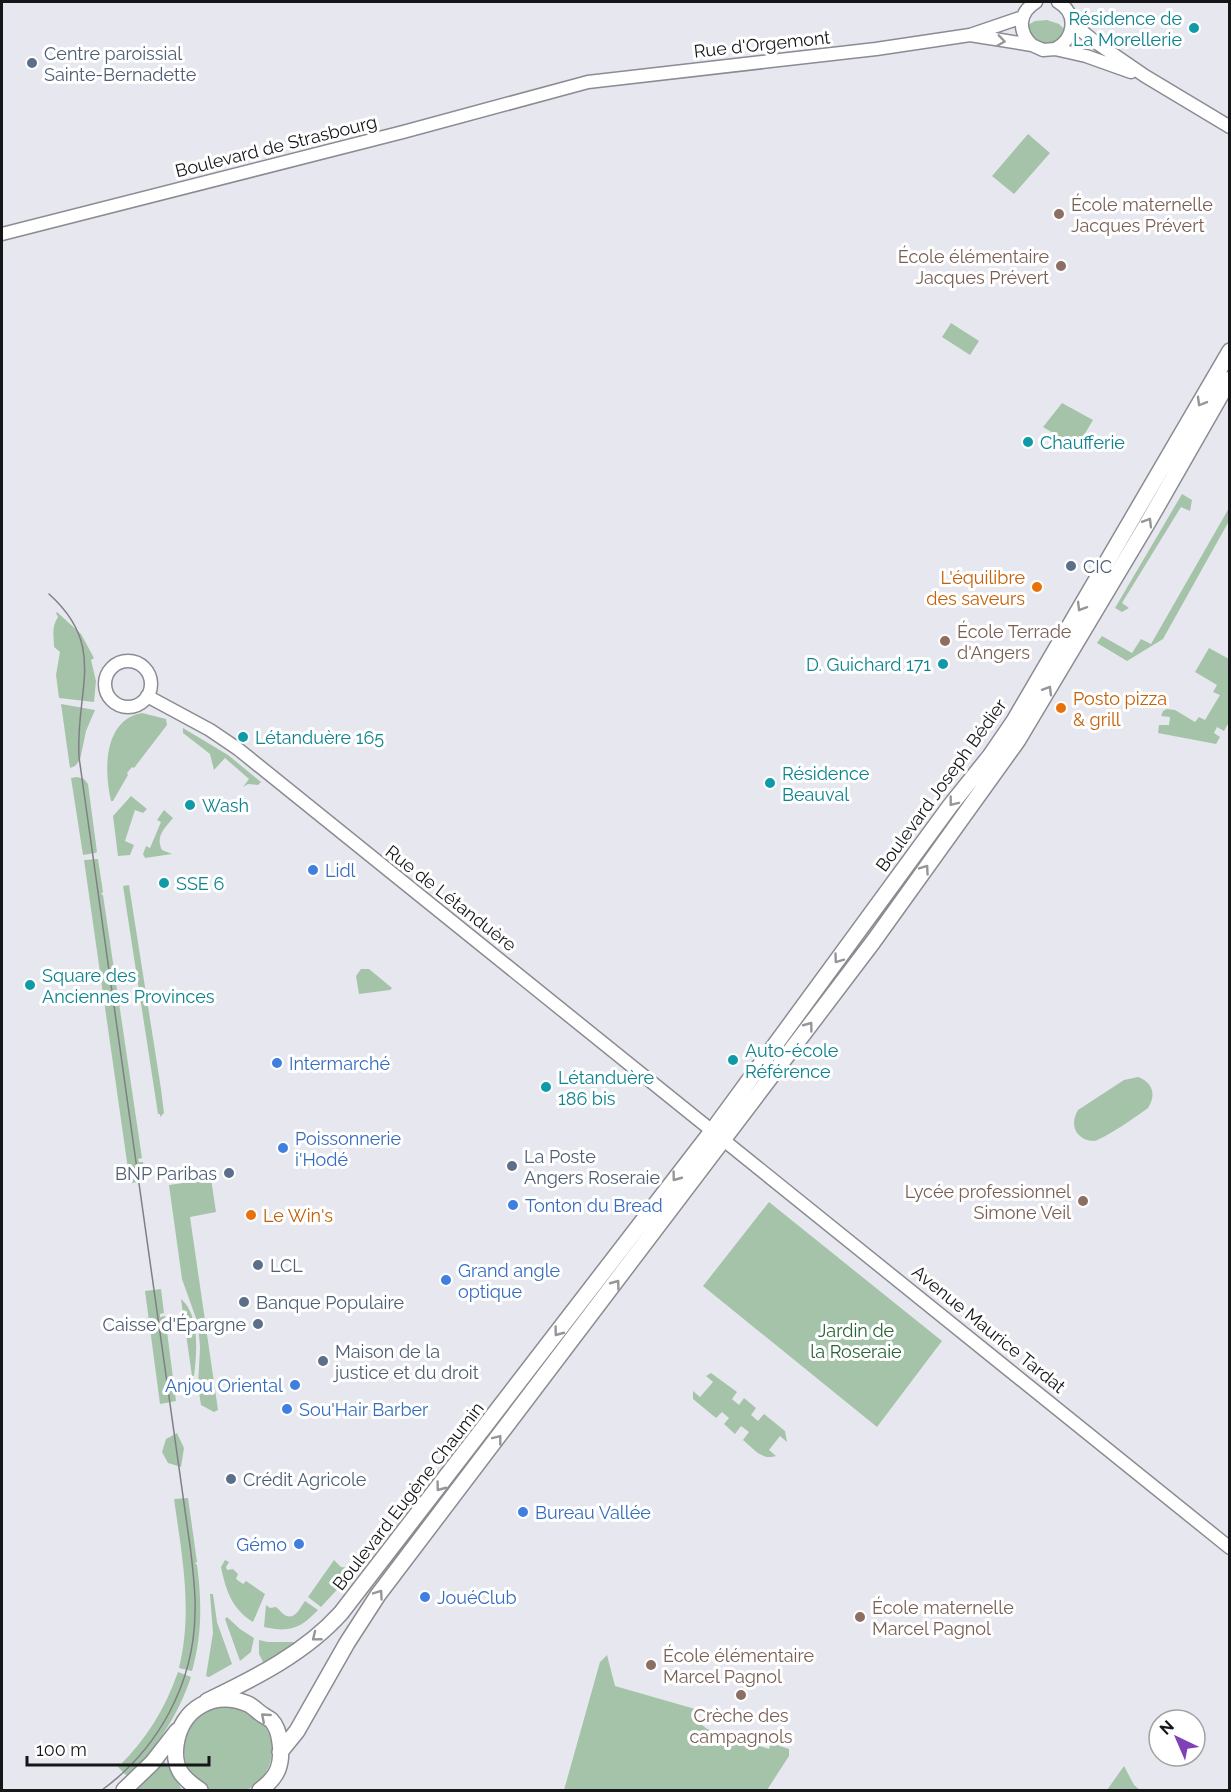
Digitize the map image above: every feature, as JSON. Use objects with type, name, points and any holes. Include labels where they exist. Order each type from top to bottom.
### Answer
[{"type":"main road","name":"Boulevard Joseph Bédier","points":[[718,1136],[950,806],[990,756],[1014,721],[1230,351]]},
{"type":"main road","name":"Boulevard Joseph Bédier","points":[[718,1136],[873,942],[1018,740],[1147,524],[1230,379]]},
{"type":"main road","name":"Boulevard Eugène Chaumin","points":[[124,1791],[152,1763],[196,1708],[248,1681],[299,1650],[323,1632],[341,1613],[718,1136]]},
{"type":"main road","name":"Boulevard Eugène Chaumin","points":[[260,1791],[278,1770],[280,1752],[297,1731],[347,1642],[378,1595],[718,1136]]},
{"type":"main road","points":[[207,1701],[240,1702],[252,1706],[271,1719],[279,1740],[280,1752]]},
{"type":"main road","points":[[181,1726],[176,1746],[177,1765],[181,1776],[200,1791]]},
{"type":"street","points":[[1032,45],[1023,33],[1023,17],[1027,9],[1036,2]]},
{"type":"street","name":"Rue d'Orgemont","points":[[1058,2],[1068,10],[1072,23],[1094,41],[1145,76],[1230,127]]},
{"type":"street","name":"Rue d'Orgemont","points":[[560,91],[588,82],[613,78],[825,55],[970,35],[1023,17]]},
{"type":"street","points":[[1055,48],[1068,39],[1072,23]]},
{"type":"street","name":"Rue d'Orgemont","points":[[970,35],[1032,45],[1043,50],[1055,48],[1145,76]]},
{"type":"street","name":"Boulevard de Strasbourg","points":[[2,234],[560,91]]},
{"type":"street","name":"Rue de Létanduère","points":[[147,696],[210,730],[238,749],[718,1136]]},
{"type":"street","name":"Avenue Maurice Tardat","points":[[718,1136],[1230,1548]]},
{"type":"green space","points":[[1047,20],[1059,24],[1066,31],[1052,43],[1034,42],[1026,26],[1035,21]]},
{"type":"green space","points":[[1028,134],[1050,153],[1014,194],[992,176]]},
{"type":"green space","points":[[951,323],[979,341],[970,355],[942,337]]},
{"type":"green space","points":[[1062,403],[1093,420],[1077,447],[1043,427]]},
{"type":"green space","points":[[1182,494],[1192,500],[1190,511],[1181,507],[1122,603],[1129,608],[1122,612],[1115,608]]},
{"type":"green space","points":[[1229,508],[1229,521],[1163,639],[1127,661],[1097,643],[1102,636],[1132,653],[1141,639],[1151,644]]},
{"type":"green space","points":[[57,612],[81,634],[94,658],[91,660],[96,681],[94,702],[59,698],[56,675],[60,652],[54,647],[53,635],[54,624],[58,617]]},
{"type":"green space","points":[[1209,648],[1229,659],[1229,722],[1224,731],[1217,727],[1214,733],[1220,737],[1216,744],[1158,733],[1159,725],[1169,725],[1170,717],[1161,716],[1163,711],[1175,710],[1195,722],[1199,717],[1205,720],[1220,695],[1213,692],[1217,685],[1195,672]]},
{"type":"green space","points":[[61,704],[95,710],[86,731],[80,760],[70,768]]},
{"type":"green space","points":[[142,713],[166,719],[167,725],[134,768],[132,767],[127,773],[128,775],[111,801],[107,762],[113,736],[120,725],[129,718]]},
{"type":"green space","points":[[183,728],[228,755],[261,782],[258,785],[248,784],[243,787],[249,779],[225,758],[214,770],[210,754],[183,733]]},
{"type":"green space","points":[[71,778],[84,779],[88,784],[97,852],[83,855]]},
{"type":"green space","points":[[131,796],[147,809],[143,813],[135,810],[125,841],[134,845],[130,855],[118,856],[113,816]]},
{"type":"green space","points":[[164,810],[173,818],[160,836],[160,845],[162,850],[172,854],[145,858],[143,854],[146,846],[150,848],[161,822],[157,820]]},
{"type":"green space","points":[[98,859],[103,892],[101,894],[103,895],[142,1158],[138,1159],[139,1162],[143,1162],[146,1181],[130,1183],[84,860]]},
{"type":"green space","points":[[129,885],[161,1089],[164,1113],[160,1117],[123,886]]},
{"type":"green space","points":[[361,969],[369,969],[392,988],[359,994],[356,976]]},
{"type":"green space","points":[[1138,1077],[1147,1082],[1152,1089],[1151,1103],[1148,1108],[1094,1141],[1084,1139],[1079,1135],[1074,1124],[1078,1110],[1124,1080]]},
{"type":"green space","points":[[211,1179],[216,1212],[190,1217],[218,1410],[214,1412],[201,1405],[198,1386],[200,1347],[198,1324],[182,1279],[169,1185]]},
{"type":"green space","name":"Jardin de la Roseraie","points":[[769,1202],[942,1341],[877,1427],[703,1286]]},
{"type":"green space","points":[[161,1289],[164,1313],[160,1314],[160,1317],[165,1316],[176,1401],[160,1404],[145,1291]]},
{"type":"green space","points":[[181,1299],[191,1315],[196,1335],[194,1376],[192,1376]]},
{"type":"green space","points":[[711,1373],[737,1392],[732,1399],[739,1405],[744,1398],[756,1408],[751,1415],[758,1421],[764,1414],[785,1431],[787,1442],[780,1436],[769,1450],[776,1456],[766,1457],[758,1453],[743,1440],[749,1432],[741,1426],[735,1434],[724,1424],[729,1418],[722,1412],[716,1418],[693,1399],[693,1391],[700,1397],[713,1382],[706,1376]]},
{"type":"green space","points":[[177,1433],[184,1448],[181,1467],[168,1463],[162,1452],[166,1439]]},
{"type":"green space","points":[[188,1498],[200,1592],[198,1645],[192,1671],[179,1668],[186,1605],[183,1562],[174,1499]]},
{"type":"green space","points":[[225,1560],[229,1562],[227,1570],[233,1569],[238,1574],[236,1579],[243,1584],[246,1581],[265,1594],[253,1622],[231,1599],[221,1567]]},
{"type":"green space","points":[[334,1560],[341,1567],[356,1569],[321,1607],[308,1597]]},
{"type":"green space","points":[[210,1594],[213,1594],[217,1622],[232,1664],[209,1677],[206,1676],[213,1633]]},
{"type":"green space","points":[[305,1601],[318,1610],[300,1625],[288,1629],[264,1627],[266,1605],[270,1608],[276,1607],[284,1615],[293,1616]]},
{"type":"green space","points":[[227,1617],[254,1638],[251,1652],[240,1661],[225,1619]]},
{"type":"green space","points":[[259,1640],[297,1642],[264,1664],[259,1654]]},
{"type":"green space","points":[[607,1655],[615,1686],[695,1709],[697,1721],[707,1729],[769,1749],[771,1743],[789,1749],[789,1756],[767,1790],[564,1790],[600,1662]]},
{"type":"green space","points":[[178,1672],[191,1677],[180,1705],[157,1743],[128,1777],[118,1767],[154,1723]]},
{"type":"green space","points":[[228,1706],[253,1713],[265,1725],[272,1750],[265,1775],[253,1787],[228,1794],[203,1787],[191,1775],[184,1750],[191,1725],[203,1713]]},
{"type":"green space","points":[[164,1762],[182,1790],[135,1790]]},
{"type":"green space","points":[[1124,1766],[1134,1785],[1140,1790],[1107,1790]]},
{"type":"tram line","points":[[49,594],[67,613],[78,632],[83,651],[85,670],[79,757],[191,1553],[195,1598],[193,1639],[188,1665],[169,1713],[156,1735],[140,1755],[102,1790]]},
{"type":"place","name":"Résidence de La Morellerie","points":[[1194,28]]},
{"type":"place","name":"Centre paroissial Sainte-Bernadette","points":[[32,63]]},
{"type":"place","name":"École maternelle Jacques Prévert","points":[[1059,214]]},
{"type":"place","name":"École élémentaire Jacques Prévert","points":[[1061,266]]},
{"type":"place","name":"Chaufferie","points":[[1028,442]]},
{"type":"place","name":"CIC","points":[[1071,566]]},
{"type":"place","name":"L'équilibre des saveurs","points":[[1037,587]]},
{"type":"place","name":"École Terrade d'Angers","points":[[945,641]]},
{"type":"place","name":"D. Guichard 171","points":[[943,664]]},
{"type":"place","name":"Posto pizza & grill","points":[[1061,708]]},
{"type":"place","name":"Létanduère 165","points":[[243,737]]},
{"type":"place","name":"Résidence Beauval","points":[[770,783]]},
{"type":"place","name":"Wash","points":[[190,805]]},
{"type":"place","name":"Lidl","points":[[313,870]]},
{"type":"place","name":"SSE 6","points":[[164,883]]},
{"type":"place","name":"Square des Anciennes Provinces","points":[[30,985]]},
{"type":"place","name":"Auto-école Référence","points":[[733,1060]]},
{"type":"place","name":"Intermarché","points":[[277,1063]]},
{"type":"place","name":"Létanduère 186 bis","points":[[546,1087]]},
{"type":"place","name":"Poissonnerie i'Hodé","points":[[283,1148]]},
{"type":"place","name":"La Poste Angers Roseraie","points":[[512,1166]]},
{"type":"place","name":"BNP Paribas","points":[[229,1173]]},
{"type":"place","name":"Lycée professionnel Simone Veil","points":[[1083,1201]]},
{"type":"place","name":"Tonton du Bread","points":[[513,1205]]},
{"type":"place","name":"Le Win's","points":[[251,1215]]},
{"type":"place","name":"LCL","points":[[258,1265]]},
{"type":"place","name":"Grand angle optique","points":[[446,1280]]},
{"type":"place","name":"Banque Populaire","points":[[244,1302]]},
{"type":"place","name":"Caisse d'Épargne","points":[[258,1324]]},
{"type":"place","name":"Maison de la justice et du droit","points":[[323,1361]]},
{"type":"place","name":"Anjou Oriental","points":[[295,1385]]},
{"type":"place","name":"Sou'Hair Barber","points":[[287,1409]]},
{"type":"place","name":"Crédit Agricole","points":[[231,1479]]},
{"type":"place","name":"Bureau Vallée","points":[[523,1512]]},
{"type":"place","name":"Gémo","points":[[299,1544]]},
{"type":"place","name":"JouéClub","points":[[425,1597]]},
{"type":"place","name":"École maternelle Marcel Pagnol","points":[[860,1617]]},
{"type":"place","name":"École élémentaire Marcel Pagnol","points":[[651,1665]]},
{"type":"place","name":"Crèche des campagnols","points":[[741,1695]]}]
